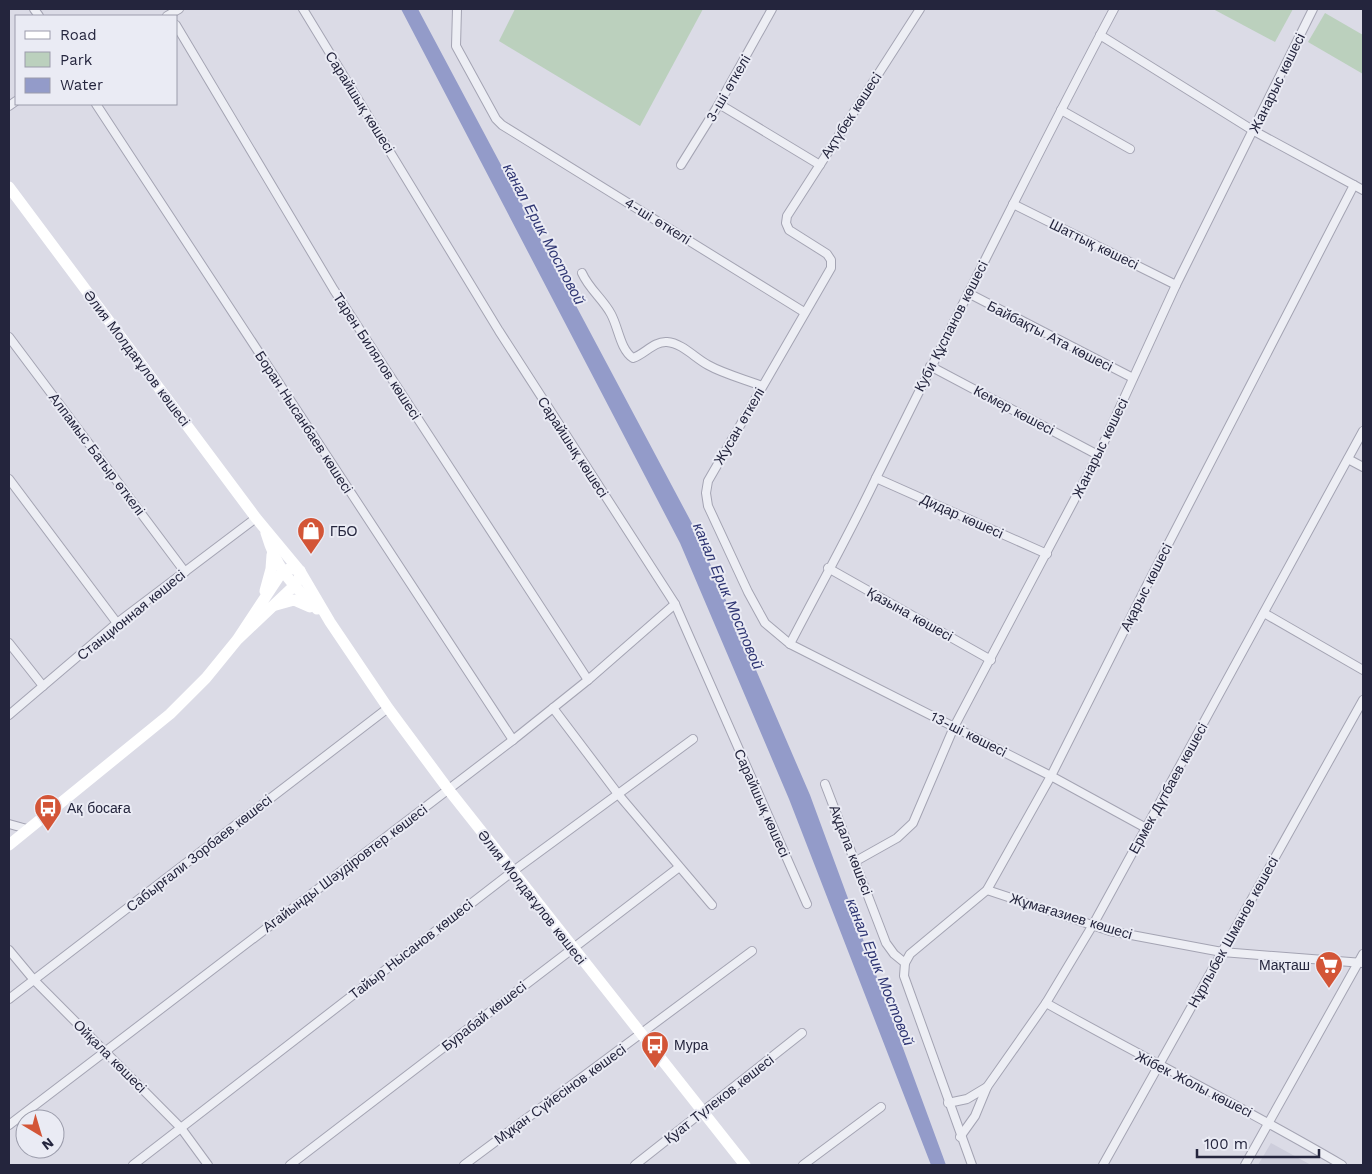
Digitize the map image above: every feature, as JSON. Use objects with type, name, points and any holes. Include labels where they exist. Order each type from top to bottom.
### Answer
[{"type":"main road","name":"Әлия Молдағұлов көшесі","points":[[9,187],[264,529],[300,571],[330,622],[388,708],[448,789],[640,1035],[745,1165]]},
{"type":"main road","name":"Әлия Молдағұлов көшесі","points":[[264,529],[272,554],[282,572],[330,622]]},
{"type":"main road","points":[[263,598],[271,569],[272,554]]},
{"type":"main road","points":[[9,846],[27,829],[170,714],[206,678],[237,640],[294,586],[299,579],[300,571],[291,568],[282,572],[237,640]]},
{"type":"main road","points":[[271,607],[294,600],[305,603],[330,622]]},
{"type":"street","points":[[169,14],[180,9]]},
{"type":"street","name":"Сарайшық көшесі","points":[[302,9],[504,340],[675,604],[807,904]]},
{"type":"street","name":"4-шi өткелi","points":[[457,9],[456,46],[496,119],[804,312]]},
{"type":"street","name":"3-шi өткелi","points":[[681,166],[720,104],[772,9]]},
{"type":"street","name":"Ақтүбек көшесi","points":[[786,223],[787,216],[920,9]]},
{"type":"street","name":"Куби Құспанов көшесi","points":[[790,644],[876,478],[930,366],[1114,9]]},
{"type":"street","name":"Жанарыс көшесі","points":[[856,861],[897,838],[912,823],[954,728],[1098,454],[1176,285],[1313,9]]},
{"type":"street","name":"Тарен Билялов көшесі","points":[[178,28],[334,290],[588,680]]},
{"type":"street","points":[[1100,35],[1254,131],[1363,190]]},
{"type":"street","points":[[720,104],[820,165]]},
{"type":"street","name":"Боран Нысанбаев көшесі","points":[[97,105],[513,740]]},
{"type":"street","points":[[1061,110],[1130,149]]},
{"type":"street","name":"Ақарыс көшесi","points":[[905,963],[910,954],[987,890],[1051,776],[1146,587],[1354,185]]},
{"type":"street","name":"Шаттық көшесі","points":[[1013,204],[1176,285]]},
{"type":"street","name":"Жусан өткелі","points":[[786,223],[789,230],[827,254],[831,260],[831,268],[708,481],[706,493],[708,506],[765,623],[790,644]]},
{"type":"street","points":[[582,273],[586,283],[599,295],[611,314],[626,353],[634,358],[643,354],[656,343],[667,342],[677,344],[709,365],[762,386]]},
{"type":"street","name":"Байбақты Ата көшесі","points":[[968,293],[1133,378]]},
{"type":"street","name":"Алпамыс Батыр өткелі","points":[[9,337],[185,572]]},
{"type":"street","name":"Кемер көшесі","points":[[930,366],[1098,454]]},
{"type":"street","name":"Ермек Дүтбаев көшесi","points":[[960,1137],[975,1116],[988,1087],[1046,1003],[1094,924],[1363,431]]},
{"type":"street","points":[[1348,459],[1363,467]]},
{"type":"street","name":"Дидар көшесі","points":[[876,478],[1047,554]]},
{"type":"street","points":[[9,479],[117,623]]},
{"type":"street","name":"Станционная көшесі","points":[[9,715],[117,623],[256,518]]},
{"type":"street","name":"Қазына көшесі","points":[[828,568],[991,660]]},
{"type":"street","name":"Агайынды Шәудіровтер көшесi","points":[[9,1125],[513,740],[588,680],[675,604]]},
{"type":"street","points":[[1264,614],[1363,670]]},
{"type":"street","points":[[9,643],[43,686]]},
{"type":"street","name":"13-ші көшесi","points":[[790,644],[1051,776],[1146,828]]},
{"type":"street","name":"Нұрлыбек Шманов көшесі","points":[[1103,1165],[1363,700]]},
{"type":"street","name":"Сабырғали Зорбаев көшесі","points":[[9,999],[388,708]]},
{"type":"street","points":[[553,708],[618,794],[678,868],[712,905]]},
{"type":"street","name":"Тайыр Нысанов көшесi","points":[[133,1165],[512,872],[694,739]]},
{"type":"street","name":"Ақдала көшесі","points":[[825,784],[886,943],[894,954],[905,963]]},
{"type":"street","points":[[9,824],[27,829]]},
{"type":"street","name":"Бурабай көшесi","points":[[290,1165],[678,868]]},
{"type":"street","name":"Жұмағазиев көшесі","points":[[987,890],[1094,924],[1110,931],[1222,952],[1361,963]]},
{"type":"street","name":"Ойқала көшесі","points":[[9,950],[34,980],[181,1128],[208,1165]]},
{"type":"street","name":"Мұқан Сүйесінов көшесі","points":[[464,1165],[752,951]]},
{"type":"street","points":[[1245,1165],[1361,963],[1363,954]]},
{"type":"street","points":[[905,963],[904,976],[960,1137],[972,1165]]},
{"type":"street","name":"Жібек Жолы көшесі","points":[[1046,1003],[1158,1066],[1268,1122],[1342,1165]]},
{"type":"street","name":"Қуат Түлеков көшесі","points":[[635,1165],[802,1033]]},
{"type":"street","points":[[948,1102],[968,1099],[988,1087]]},
{"type":"street","points":[[803,1165],[881,1107]]},
{"type":"shaded area","points":[[1271,1143],[1311,1165],[1258,1165]]},
{"type":"green space","points":[[515,9],[703,9],[640,126],[499,41]]},
{"type":"green space","points":[[1213,9],[1293,9],[1275,42]]},
{"type":"green space","points":[[1325,13],[1363,35],[1363,74],[1308,42]]},
{"type":"water","name":"канал Ерик Мостовой","points":[[401,9],[418,9],[696,531],[810,795],[946,1165],[931,1165],[789,799],[680,543]]},
{"type":"place","name":"ГБО","points":[[311,555]]},
{"type":"place","name":"Ақ босаға","points":[[48,832]]},
{"type":"place","name":"Мақташ","points":[[1329,989]]},
{"type":"place","name":"Мура","points":[[655,1069]]}]
